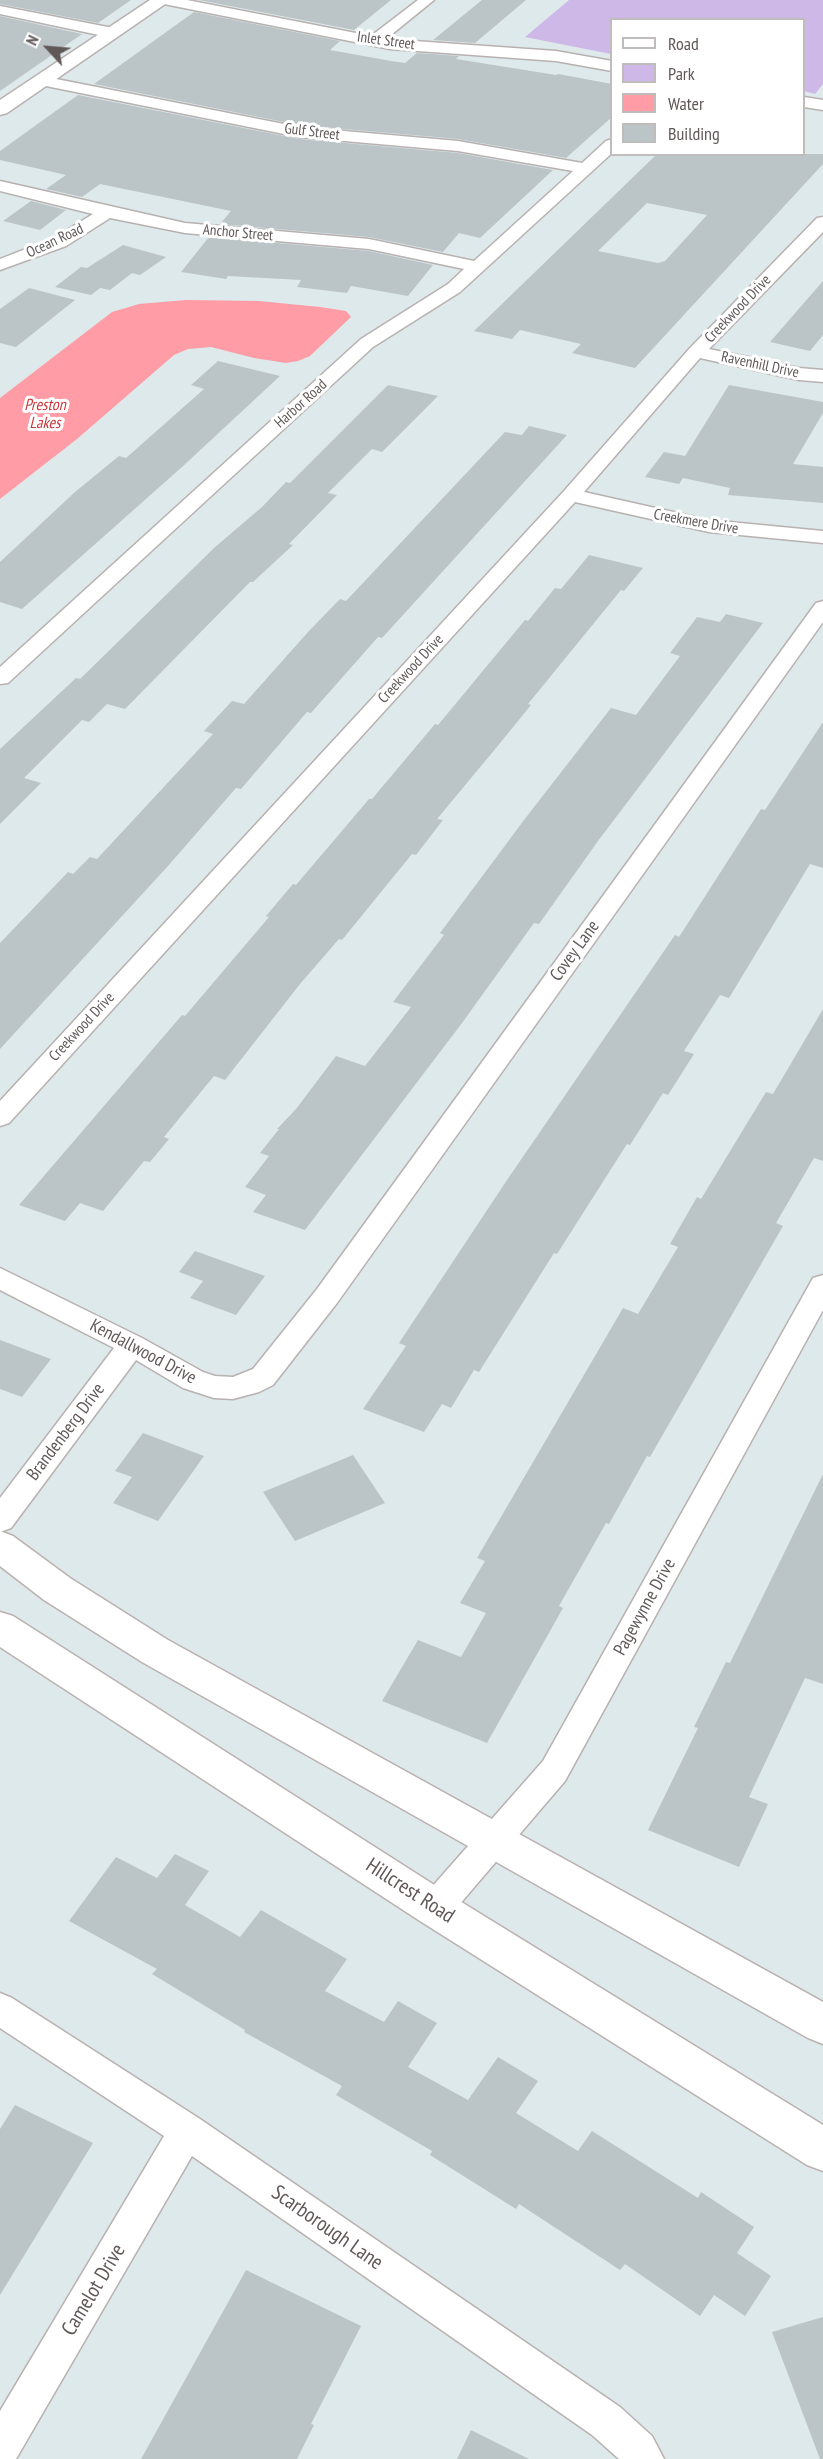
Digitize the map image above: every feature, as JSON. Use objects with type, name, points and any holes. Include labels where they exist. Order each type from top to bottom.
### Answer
[{"type":"main road","points":[[0,109],[163,0]]},
{"type":"main road","points":[[0,1546],[57,1589],[155,1651],[823,2024]]},
{"type":"main road","name":"Hillcrest Road","points":[[0,1627],[435,1908],[823,2150]]},
{"type":"street","name":"Inlet Street","points":[[163,0],[374,41],[556,56],[610,66]]},
{"type":"street","points":[[374,41],[427,0]]},
{"type":"street","points":[[0,10],[113,33]]},
{"type":"street","name":"Gulf Street","points":[[41,81],[299,132],[458,146],[585,168]]},
{"type":"street","points":[[805,102],[823,105]]},
{"type":"street","name":"Harbor Road","points":[[0,678],[367,343],[406,316],[454,288],[610,146]]},
{"type":"street","name":"Anchor Street","points":[[0,186],[107,212],[214,232],[377,245],[478,267]]},
{"type":"street","name":"Ocean Road","points":[[0,265],[60,242],[107,212]]},
{"type":"street","name":"Creekwood Drive","points":[[0,1117],[571,495],[696,352],[820,229]]},
{"type":"street","name":"Ravenhill Drive","points":[[696,352],[798,374],[823,376]]},
{"type":"street","name":"Creekmere Drive","points":[[571,495],[709,526],[823,537]]},
{"type":"street","name":"Covey Lane","points":[[327,1296],[823,607]]},
{"type":"street","name":"Kendallwood Drive","points":[[0,1278],[132,1344],[193,1380],[214,1387],[233,1388],[263,1377],[327,1296]]},
{"type":"street","name":"Pagewynne Drive","points":[[435,1908],[554,1771],[823,1285]]},
{"type":"street","name":"Brandenberg Drive","points":[[0,1520],[132,1344]]},
{"type":"street","name":"Scarborough Lane","points":[[0,2008],[187,2131],[606,2421],[638,2450],[644,2459]]},
{"type":"street","name":"Camelot Drive","points":[[0,2448],[187,2131]]},
{"type":"green space","points":[[569,0],[823,0],[823,84],[815,94],[805,91],[805,18],[610,18],[610,54],[525,37]]},
{"type":"water","name":"Preston Lakes","points":[[186,300],[259,301],[320,307],[346,311],[351,317],[310,356],[298,361],[286,363],[254,358],[211,347],[188,349],[174,355],[77,439],[0,499],[0,398],[112,312],[139,304]]},
{"type":"building","points":[[0,0],[131,0],[98,23],[0,4]]},
{"type":"building","points":[[199,0],[391,0],[354,30]]},
{"type":"building","points":[[482,0],[526,0],[475,43],[433,40]]},
{"type":"building","points":[[194,12],[340,41],[330,50],[391,61],[405,63],[417,53],[459,56],[456,59],[610,84],[610,119],[566,158],[458,139],[299,125],[94,84]]},
{"type":"building","points":[[0,16],[82,34],[0,91]]},
{"type":"building","points":[[78,95],[299,139],[458,153],[553,170],[480,238],[459,233],[443,252],[369,237],[220,224],[231,211],[100,184],[82,197],[46,189],[66,175],[0,160],[0,151]]},
{"type":"building","points":[[823,154],[823,164],[635,368],[572,353],[581,344],[520,330],[512,339],[474,331],[655,156]],"holes":[[[647,203],[707,215],[665,261],[658,263],[598,251]]]},
{"type":"building","points":[[31,201],[66,210],[40,230],[3,221]]},
{"type":"building","points":[[209,237],[369,251],[433,265],[408,296],[351,286],[347,293],[297,287],[301,280],[228,276],[226,279],[181,272]]},
{"type":"building","points":[[123,245],[166,257],[140,275],[132,273],[110,290],[100,288],[91,295],[55,287],[81,267],[87,268]]},
{"type":"building","points":[[823,281],[823,335],[810,351],[770,342]]},
{"type":"building","points":[[29,288],[75,300],[16,347],[0,343],[0,309]]},
{"type":"building","points":[[218,361],[280,376],[182,467],[22,609],[0,602],[0,562],[75,492],[119,456],[126,458],[204,389],[191,385]]},
{"type":"building","points":[[388,385],[438,396],[382,452],[372,449],[328,493],[337,495],[289,544],[293,545],[253,582],[250,582],[125,709],[107,704],[89,722],[82,720],[24,778],[41,783],[0,824],[0,749],[76,678],[80,679],[214,548],[262,507],[286,482],[290,483]]},
{"type":"building","points":[[729,385],[823,402],[823,413],[793,464],[823,467],[823,503],[728,495],[730,488],[683,478],[679,484],[645,477],[664,452],[685,456]]},
{"type":"building","points":[[529,426],[567,435],[382,638],[378,637],[311,713],[307,712],[241,789],[236,788],[168,866],[0,1049],[0,943],[68,872],[73,874],[90,857],[97,859],[213,734],[204,731],[232,701],[244,704],[308,632],[340,599],[346,601],[505,432],[522,435]]},
{"type":"building","points":[[589,555],[643,568],[624,591],[621,590],[528,704],[531,705],[437,819],[443,820],[416,855],[412,854],[342,940],[339,939],[300,984],[225,1080],[214,1076],[164,1137],[169,1139],[150,1162],[144,1161],[103,1211],[80,1203],[65,1221],[19,1205],[182,1015],[185,1016],[269,917],[266,916],[293,884],[296,885],[435,724],[438,725],[525,620],[528,621],[555,588],[561,589]]},
{"type":"building","points":[[726,614],[763,623],[598,841],[539,924],[534,923],[462,1023],[305,1230],[253,1212],[266,1195],[245,1187],[269,1156],[260,1153],[279,1129],[277,1129],[296,1109],[336,1056],[365,1066],[411,1007],[393,1002],[444,935],[440,933],[611,708],[636,715],[680,656],[670,653],[697,617],[720,622]]},
{"type":"building","points":[[823,722],[823,868],[810,864],[729,998],[720,995],[684,1051],[694,1054],[668,1095],[663,1093],[630,1145],[627,1144],[557,1254],[554,1253],[479,1372],[474,1370],[451,1408],[442,1404],[424,1432],[363,1409],[406,1346],[399,1343],[507,1180],[675,935],[679,937],[761,809],[765,810]]},
{"type":"building","points":[[823,1009],[823,1161],[814,1158],[776,1223],[783,1226],[650,1457],[647,1456],[609,1524],[606,1523],[559,1606],[563,1608],[487,1743],[382,1701],[418,1640],[461,1657],[486,1613],[460,1603],[485,1561],[477,1558],[623,1308],[638,1314],[678,1247],[670,1244],[697,1197],[701,1199],[766,1092],[773,1094]]},
{"type":"building","points":[[195,1251],[265,1276],[236,1315],[190,1298],[203,1281],[179,1272]]},
{"type":"building","points":[[0,1340],[51,1359],[22,1397],[0,1389]]},
{"type":"building","points":[[143,1433],[204,1456],[158,1521],[113,1503],[132,1477],[115,1471]]},
{"type":"building","points":[[353,1455],[385,1503],[295,1541],[263,1492]]},
{"type":"building","points":[[823,1474],[823,1684],[805,1678],[749,1797],[768,1804],[739,1867],[648,1830],[698,1728],[694,1727],[726,1662],[730,1663]]},
{"type":"building","points":[[175,1854],[209,1871],[185,1905],[240,1937],[261,1910],[347,1959],[325,1991],[384,2022],[398,2001],[437,2023],[408,2067],[468,2100],[498,2057],[538,2081],[516,2113],[578,2151],[592,2131],[698,2198],[701,2192],[754,2227],[737,2253],[771,2276],[745,2316],[714,2295],[700,2316],[625,2264],[620,2270],[519,2204],[516,2209],[430,2155],[432,2151],[336,2095],[342,2086],[244,2032],[245,2030],[152,1974],[157,1969],[69,1921],[116,1857],[157,1878]]},
{"type":"building","points":[[15,2105],[93,2143],[0,2295],[0,2129]]},
{"type":"building","points":[[246,2270],[361,2326],[311,2424],[314,2425],[297,2459],[141,2459]]},
{"type":"building","points":[[823,2317],[823,2459],[820,2459],[772,2332]]},
{"type":"building","points":[[471,2430],[529,2459],[457,2459]]}]
